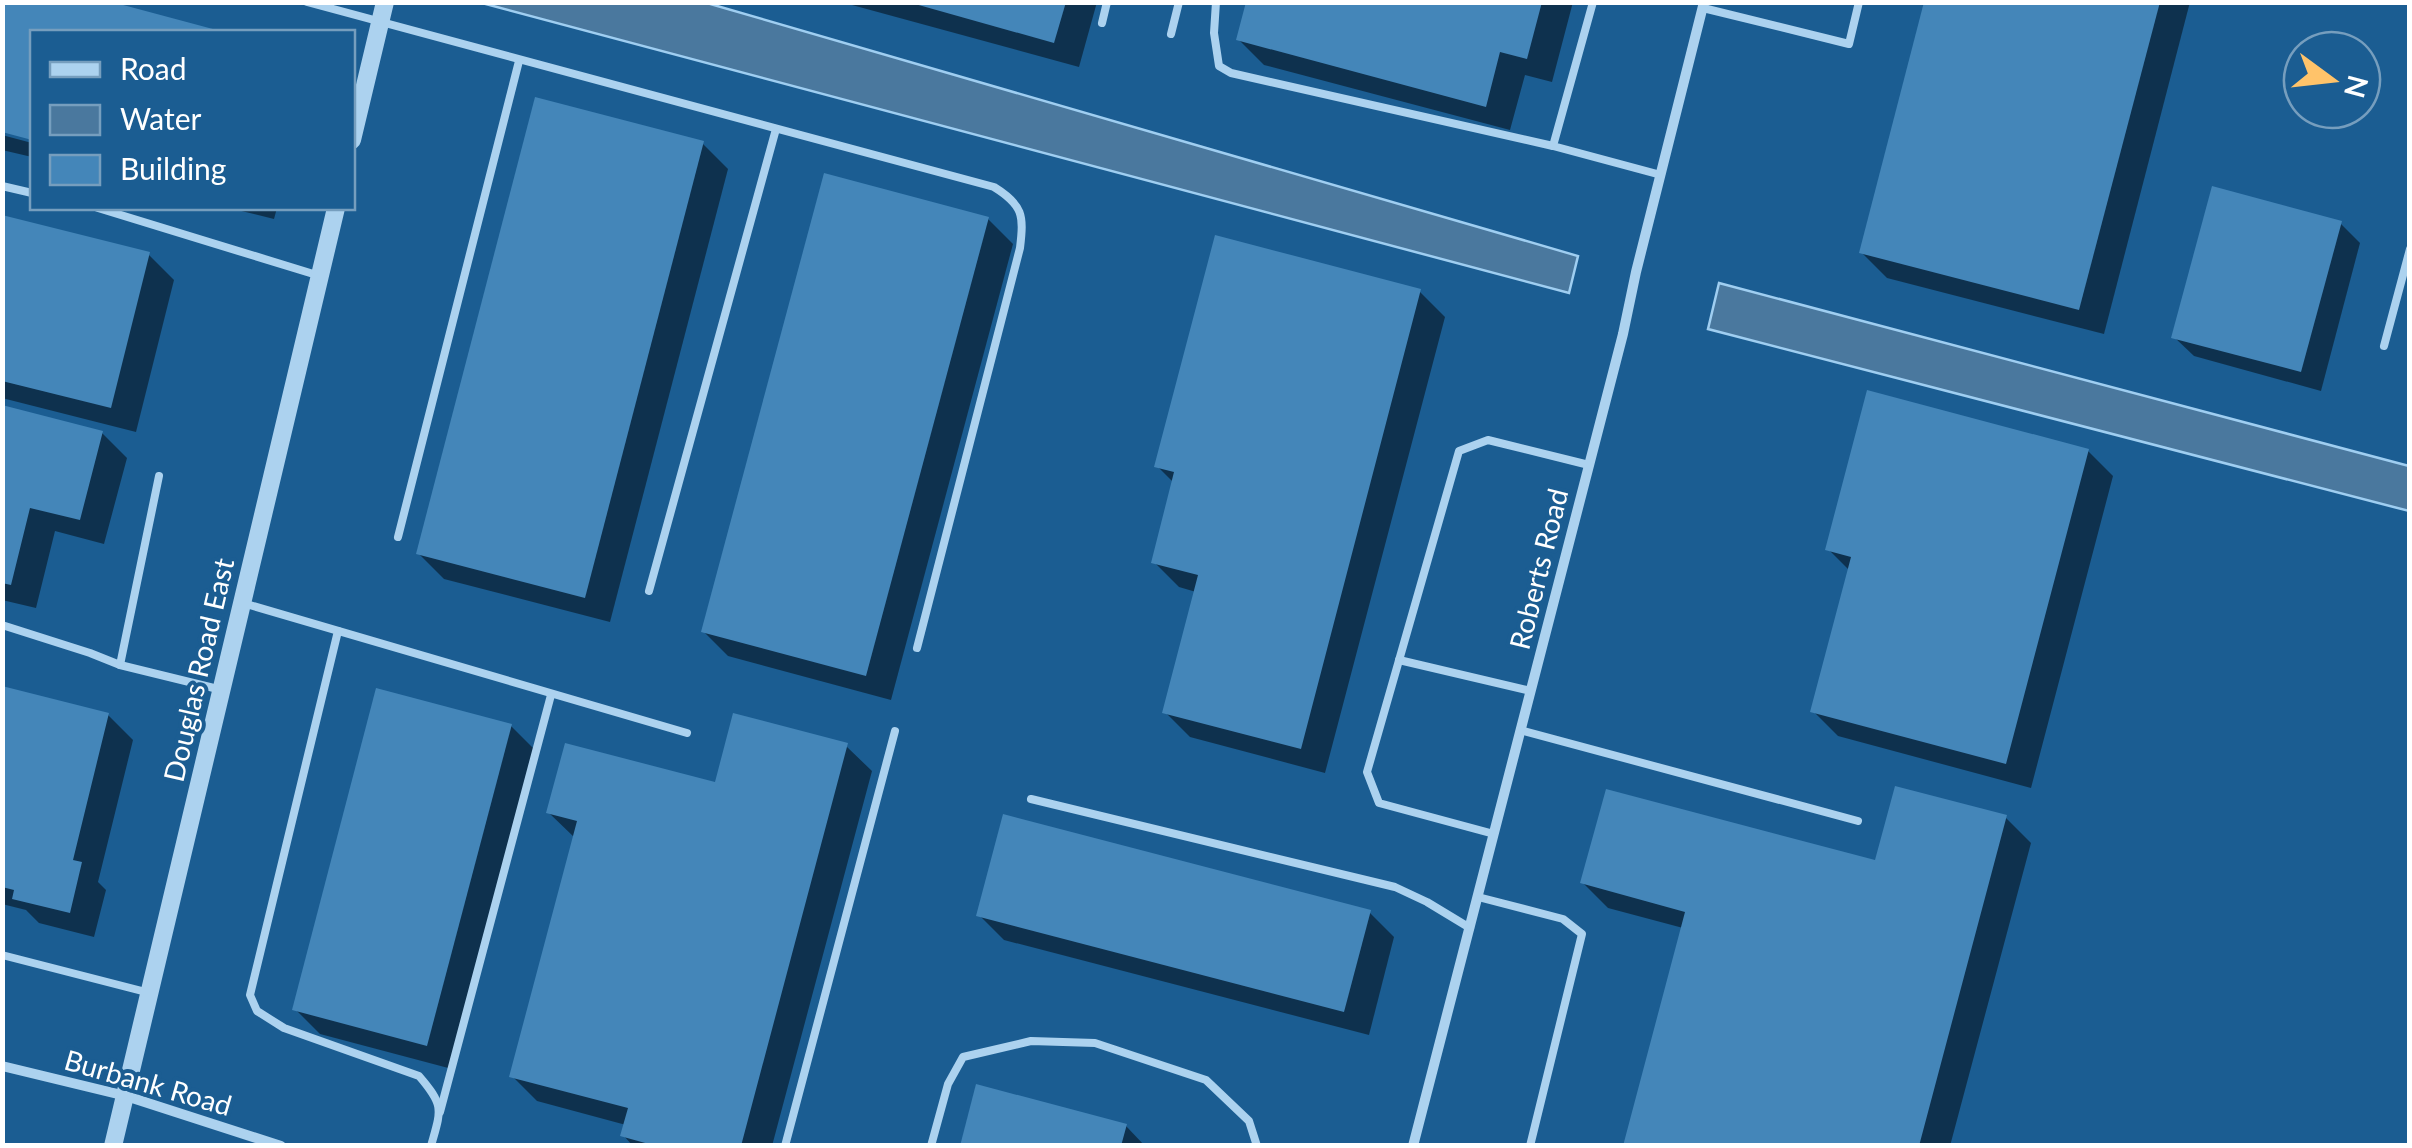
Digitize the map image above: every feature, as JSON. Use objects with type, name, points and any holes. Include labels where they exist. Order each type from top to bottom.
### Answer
[{"type":"street","points":[[355,128],[385,2]]},
{"type":"street","name":"Roberts Road","points":[[1414,1146],[1590,465],[1703,5]]},
{"type":"street","name":"Douglas Road East","points":[[113,1146],[336,210]]},
{"type":"street","name":"Burbank Road","points":[[2,1066],[126,1096],[281,1146]]},
{"type":"lane","points":[[307,2],[994,187],[1015,200],[1023,222],[1020,248],[917,648]]},
{"type":"lane","points":[[1102,23],[1107,2]]},
{"type":"lane","points":[[1171,34],[1178,2]]},
{"type":"lane","points":[[1216,2],[1214,33],[1219,66],[1231,73],[1554,146],[1661,175]]},
{"type":"lane","points":[[1554,146],[1593,2]]},
{"type":"lane","points":[[1703,5],[1849,44],[1859,2]]},
{"type":"lane","points":[[398,537],[519,61]]},
{"type":"lane","points":[[649,591],[776,129]]},
{"type":"lane","points":[[2,186],[30,193]]},
{"type":"lane","points":[[105,210],[320,276]]},
{"type":"lane","points":[[2384,346],[2410,249]]},
{"type":"lane","points":[[1494,834],[1379,803],[1367,772],[1460,451],[1488,440],[1590,465]]},
{"type":"lane","points":[[120,665],[159,476]]},
{"type":"lane","points":[[243,604],[687,733]]},
{"type":"lane","points":[[2,625],[120,665],[222,690]]},
{"type":"lane","points":[[338,631],[250,995],[257,1011],[284,1028],[420,1076],[432,1090],[440,1112]]},
{"type":"lane","points":[[1399,660],[1531,691]]},
{"type":"lane","points":[[431,1146],[551,695]]},
{"type":"lane","points":[[1520,730],[1858,821]]},
{"type":"lane","points":[[785,1146],[895,731]]},
{"type":"lane","points":[[1031,799],[1395,888],[1470,928]]},
{"type":"lane","points":[[1478,897],[1563,918],[1582,934],[1530,1146]]},
{"type":"lane","points":[[2,955],[151,993]]},
{"type":"lane","points":[[931,1146],[948,1084],[963,1058],[1031,1041],[1095,1043],[1206,1080],[1249,1121],[1257,1146]]},
{"type":"water","points":[[482,3],[707,3],[1578,256],[1569,293]]},
{"type":"water","points":[[1719,283],[2409,466],[2409,511],[1708,329]]},
{"type":"building","points":[[2,2],[112,2],[217,30],[30,30],[30,139],[2,132]]},
{"type":"building","points":[[908,2],[1066,2],[1054,43]]},
{"type":"building","points":[[1246,2],[1542,2],[1527,59],[1500,52],[1486,107],[1236,40]]},
{"type":"building","points":[[1924,2],[2160,2],[2079,310],[1859,253]]},
{"type":"building","points":[[535,97],[704,141],[585,598],[416,554]]},
{"type":"building","points":[[824,173],[989,217],[866,676],[701,632]]},
{"type":"building","points":[[2212,186],[2342,221],[2301,372],[2171,338]]},
{"type":"building","points":[[2,215],[150,252],[111,408],[2,381]]},
{"type":"building","points":[[1215,235],[1421,289],[1301,749],[1162,713],[1198,575],[1151,563],[1174,472],[1154,467]]},
{"type":"building","points":[[1867,390],[2089,449],[2006,764],[1810,712],[1851,557],[1825,550]]},
{"type":"building","points":[[2,405],[103,431],[80,520],[30,508],[11,585],[2,583]]},
{"type":"building","points":[[2,686],[109,713],[73,860],[82,862],[70,913],[12,899],[14,890],[2,887]]},
{"type":"building","points":[[376,688],[512,724],[427,1046],[292,1010]]},
{"type":"building","points":[[733,713],[848,743],[741,1146],[656,1146],[620,1136],[628,1108],[509,1077],[577,821],[546,813],[565,743],[715,782]]},
{"type":"building","points":[[1895,786],[2007,815],[1919,1146],[1623,1146],[1685,912],[1580,883],[1606,789],[1875,860]]},
{"type":"building","points":[[1003,814],[1371,910],[1344,1012],[976,916]]},
{"type":"building","points":[[976,1084],[1127,1124],[1121,1146],[960,1146]]}]
